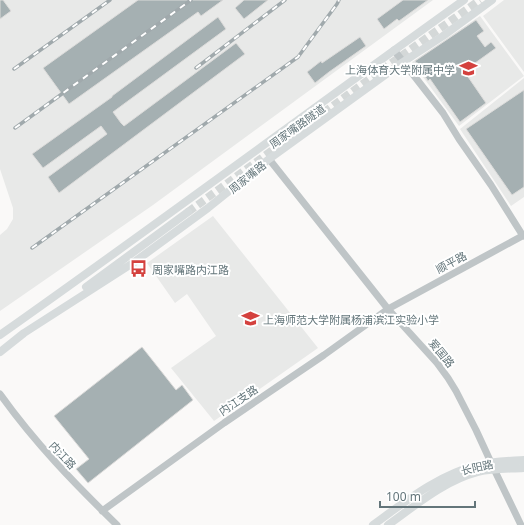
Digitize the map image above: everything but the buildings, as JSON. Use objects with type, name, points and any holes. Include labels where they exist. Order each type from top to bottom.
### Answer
[{"type":"main road","name":"周家嘴路","points":[[0,335],[464,0]]},
{"type":"main road","name":"周家嘴路","points":[[0,352],[24,333],[133,263],[208,208],[269,159],[492,0]]},
{"type":"main road","name":"周家嘴路隧道","points":[[186,202],[272,144],[387,61]]},
{"type":"main road","points":[[24,333],[188,212]]},
{"type":"main road","name":"长阳路","points":[[373,525],[434,482],[457,471],[524,460]]},
{"type":"main road","name":"长阳路","points":[[388,525],[447,484],[492,466],[524,468]]},
{"type":"street","points":[[394,50],[443,114],[524,236]]},
{"type":"street","name":"爱国路","points":[[269,159],[388,309],[437,363],[448,378],[460,398],[521,525]]},
{"type":"street","name":"顺平路","points":[[388,309],[524,236]]},
{"type":"street","name":"内江支路","points":[[102,511],[224,423],[324,355],[388,309]]},
{"type":"street","name":"内江路","points":[[0,394],[41,448],[117,525]]},
{"type":"shaded area","points":[[0,0],[433,0],[153,205],[0,311],[0,235],[7,229],[13,219],[13,208],[0,169]]},
{"type":"shaded area","points":[[504,0],[524,0],[524,72],[483,16]]},
{"type":"shaded area","name":"上海体育大学附属中学","points":[[480,16],[524,76],[459,126],[412,62]]},
{"type":"shaded area","points":[[524,78],[524,197],[511,206],[460,129]]},
{"type":"shaded area","name":"上海师范大学附属杨浦滨江实验小学","points":[[213,216],[318,348],[214,421],[171,368],[216,336],[187,294],[175,303],[147,263]]},
{"type":"tunnel","points":[[188,212],[480,0]]},
{"type":"railway","points":[[14,69],[110,0]]},
{"type":"railway","points":[[15,128],[191,0]]},
{"type":"railway","points":[[196,68],[285,0]]},
{"type":"railway","points":[[32,248],[298,57],[339,0]]},
{"type":"place","name":"上海体育大学附属中学","points":[[468,69]]},
{"type":"place","name":"周家嘴路内江路","points":[[139,269]]},
{"type":"place","name":"上海师范大学附属杨浦滨江实验小学","points":[[250,319]]}]
